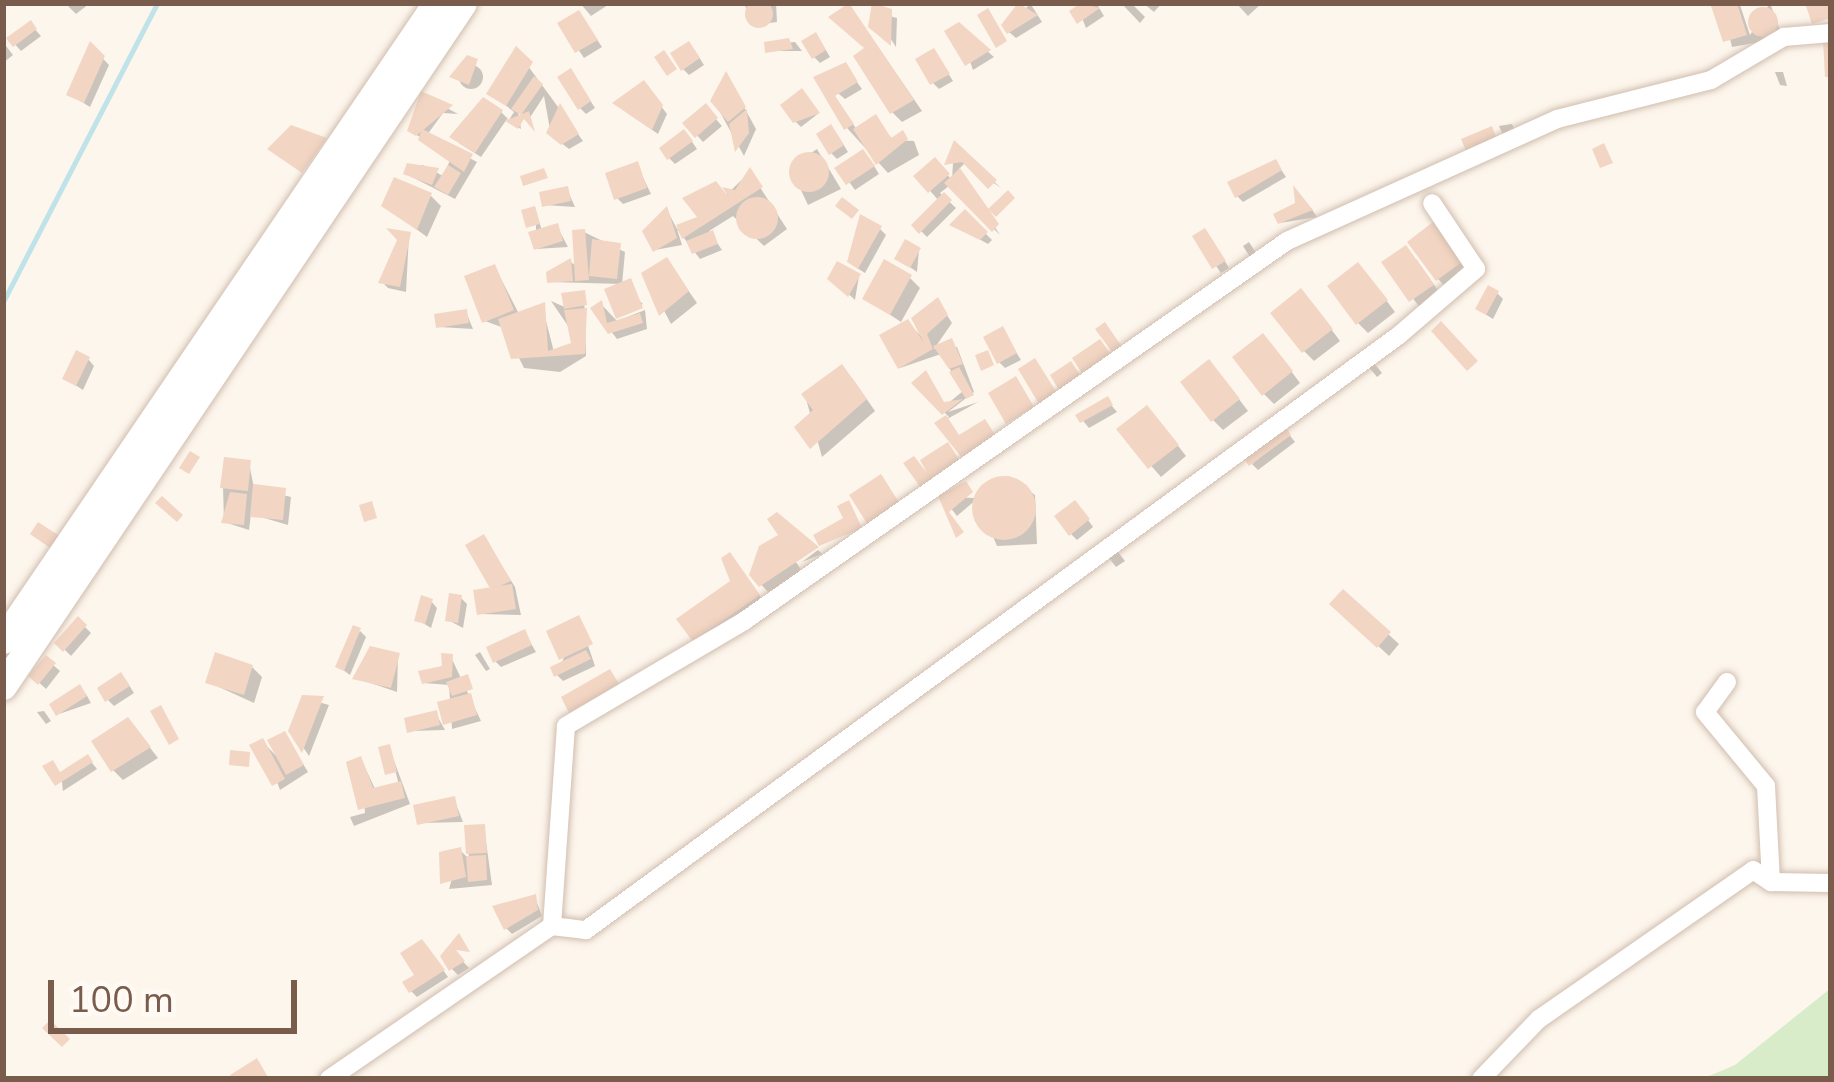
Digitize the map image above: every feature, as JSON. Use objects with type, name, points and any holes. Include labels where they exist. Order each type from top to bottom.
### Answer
[{"type":"main road","points":[[3,640],[436,3]]},
{"type":"main road","points":[[3,686],[463,3]]},
{"type":"street","points":[[552,926],[566,726],[744,621],[1288,241],[1557,119],[1711,80],[1784,38],[1831,33]]},
{"type":"street","points":[[329,1079],[552,926],[586,929],[1398,336],[1476,269],[1432,203]]},
{"type":"street","points":[[1727,682],[1705,712],[1766,786],[1771,882]]},
{"type":"street","points":[[1481,1079],[1539,1018],[1753,870],[1771,882],[1831,883]]},
{"type":"green space","points":[[1831,988],[1831,1079],[1702,1079],[1735,1065]]},
{"type":"building","points":[[759,0],[769,4],[773,14],[769,24],[759,28],[749,24],[745,14],[749,4]]},
{"type":"building","points":[[849,3],[914,100],[890,114],[853,56],[864,48],[828,17]]},
{"type":"building","points":[[872,3],[892,9],[891,46],[868,27]]},
{"type":"building","points":[[1018,3],[1038,15],[1007,34],[1001,25]]},
{"type":"building","points":[[1081,3],[1100,8],[1077,24],[1069,11]]},
{"type":"building","points":[[1710,3],[1737,3],[1747,35],[1723,42]]},
{"type":"building","points":[[1805,3],[1831,3],[1831,18],[1812,24]]},
{"type":"building","points":[[1763,7],[1774,11],[1778,22],[1774,33],[1763,37],[1752,33],[1748,22],[1752,11]]},
{"type":"building","points":[[988,8],[1007,41],[996,48],[977,15]]},
{"type":"building","points":[[579,10],[598,40],[575,53],[557,23]]},
{"type":"building","points":[[31,20],[37,29],[13,47],[6,38]]},
{"type":"building","points":[[959,22],[991,50],[965,66],[944,31]]},
{"type":"building","points":[[816,32],[826,50],[812,59],[801,41]]},
{"type":"building","points":[[789,38],[793,49],[765,53],[764,42]]},
{"type":"building","points":[[1831,40],[1831,77],[1825,77],[1823,41]]},
{"type":"building","points":[[90,41],[105,56],[84,103],[66,95]]},
{"type":"building","points":[[689,41],[700,58],[681,71],[670,53]]},
{"type":"building","points":[[516,46],[533,62],[506,106],[486,94]]},
{"type":"building","points":[[934,48],[950,74],[930,85],[915,59]]},
{"type":"building","points":[[664,50],[677,69],[667,76],[654,57]]},
{"type":"building","points":[[467,55],[478,59],[469,85],[449,77]]},
{"type":"building","points":[[846,62],[858,82],[835,96],[854,124],[844,130],[813,77]]},
{"type":"building","points":[[571,68],[591,101],[578,110],[557,77]]},
{"type":"building","points":[[726,71],[746,107],[728,122],[710,101]]},
{"type":"building","points":[[534,76],[543,84],[521,115],[511,109]]},
{"type":"building","points":[[644,80],[663,105],[652,130],[612,103]]},
{"type":"building","points":[[802,88],[820,113],[793,123],[780,105]]},
{"type":"building","points":[[421,91],[453,105],[416,136],[407,131]]},
{"type":"building","points":[[483,97],[503,110],[475,153],[449,137]]},
{"type":"building","points":[[560,103],[579,134],[561,145],[546,133]]},
{"type":"building","points":[[706,103],[718,118],[695,138],[682,123]]},
{"type":"building","points":[[747,109],[749,133],[735,152],[729,124]]},
{"type":"building","points":[[529,111],[535,132],[524,119],[518,129],[505,121]]},
{"type":"building","points":[[876,114],[891,138],[903,130],[908,139],[876,165],[853,129]]},
{"type":"building","points":[[831,124],[844,145],[829,155],[816,134]]},
{"type":"building","points":[[291,125],[327,138],[302,173],[267,149]]},
{"type":"building","points":[[1492,126],[1497,140],[1467,153],[1461,139]]},
{"type":"building","points":[[422,129],[473,154],[464,172],[418,140]]},
{"type":"building","points":[[684,129],[693,141],[667,160],[659,148]]},
{"type":"building","points":[[954,140],[997,180],[988,189],[962,162],[944,165]]},
{"type":"building","points":[[1604,143],[1613,163],[1600,168],[1592,149]]},
{"type":"building","points":[[863,149],[875,166],[846,185],[834,168]]},
{"type":"building","points":[[809,152],[823,158],[829,172],[823,186],[809,192],[795,186],[789,172],[795,158]]},
{"type":"building","points":[[935,157],[950,174],[928,193],[913,176]]},
{"type":"building","points":[[1276,159],[1282,170],[1235,198],[1227,182]]},
{"type":"building","points":[[638,161],[647,188],[614,200],[605,173]]},
{"type":"building","points":[[407,163],[439,168],[432,185],[403,174]]},
{"type":"building","points":[[448,165],[461,173],[448,195],[434,187]]},
{"type":"building","points":[[750,167],[763,187],[682,239],[676,225],[697,217],[682,198],[716,181],[730,199],[722,187],[735,190]]},
{"type":"building","points":[[544,168],[548,178],[523,186],[520,176]]},
{"type":"building","points":[[960,168],[999,224],[992,232],[944,183]]},
{"type":"building","points":[[394,177],[432,193],[417,230],[381,206]]},
{"type":"building","points":[[1293,185],[1313,210],[1278,224],[1273,214],[1295,203]]},
{"type":"building","points":[[568,186],[571,201],[542,207],[539,192]]},
{"type":"building","points":[[1008,190],[1015,198],[996,217],[988,209]]},
{"type":"building","points":[[944,192],[952,200],[919,234],[911,225]]},
{"type":"building","points":[[757,197],[772,203],[778,218],[772,233],[757,239],[742,233],[736,218],[742,203]]},
{"type":"building","points":[[842,197],[859,210],[852,219],[835,206]]},
{"type":"building","points":[[535,206],[540,224],[526,228],[521,210]]},
{"type":"building","points":[[667,206],[677,238],[653,252],[642,231]]},
{"type":"building","points":[[965,209],[988,232],[980,240],[949,225]]},
{"type":"building","points":[[860,214],[882,226],[858,269],[847,262]]},
{"type":"building","points":[[1433,222],[1462,262],[1436,281],[1407,242]]},
{"type":"building","points":[[558,223],[563,241],[534,250],[528,232]]},
{"type":"building","points":[[386,228],[411,232],[400,287],[378,283],[397,240]]},
{"type":"building","points":[[1205,228],[1226,261],[1212,269],[1192,236]]},
{"type":"building","points":[[585,229],[589,280],[575,281],[572,230]]},
{"type":"building","points":[[713,230],[718,244],[692,254],[686,241]]},
{"type":"building","points":[[592,239],[621,243],[617,279],[589,276]]},
{"type":"building","points":[[905,239],[921,248],[910,268],[894,259]]},
{"type":"building","points":[[1406,245],[1434,285],[1409,302],[1381,262]]},
{"type":"building","points":[[667,257],[689,291],[659,316],[641,273]]},
{"type":"building","points":[[571,258],[573,281],[547,283],[546,272]]},
{"type":"building","points":[[884,259],[912,275],[890,315],[862,299]]},
{"type":"building","points":[[837,261],[861,274],[848,297],[827,279]]},
{"type":"building","points":[[1358,262],[1388,300],[1356,325],[1327,286]]},
{"type":"building","points":[[495,264],[514,310],[482,323],[464,276]]},
{"type":"building","points":[[631,278],[643,308],[616,319],[604,289]]},
{"type":"building","points":[[1488,285],[1499,291],[1486,315],[1475,309]]},
{"type":"building","points":[[1301,288],[1333,329],[1302,353],[1270,313]]},
{"type":"building","points":[[585,290],[587,305],[564,309],[561,293]]},
{"type":"building","points":[[938,297],[948,315],[927,334],[933,349],[898,369],[879,335],[908,319],[924,343],[911,318]]},
{"type":"building","points":[[602,300],[607,323],[640,313],[643,323],[608,334],[590,308]]},
{"type":"building","points":[[545,302],[548,351],[571,343],[564,310],[587,308],[585,354],[511,359],[498,319]]},
{"type":"building","points":[[467,309],[469,323],[436,328],[434,314]]},
{"type":"building","points":[[1441,321],[1478,361],[1467,371],[1431,331]]},
{"type":"building","points":[[1105,322],[1124,350],[1115,356],[1095,329]]},
{"type":"building","points":[[1003,326],[1017,353],[997,364],[983,337]]},
{"type":"building","points":[[1263,333],[1293,371],[1262,396],[1232,357]]},
{"type":"building","points":[[952,338],[963,364],[949,369],[933,346]]},
{"type":"building","points":[[1100,339],[1112,356],[1084,376],[1072,358]]},
{"type":"building","points":[[76,350],[90,357],[76,386],[62,379]]},
{"type":"building","points":[[988,350],[994,365],[981,371],[975,355]]},
{"type":"building","points":[[1035,358],[1057,393],[1039,404],[1018,369]]},
{"type":"building","points":[[1209,359],[1240,399],[1211,422],[1180,382]]},
{"type":"building","points":[[1071,361],[1082,378],[1060,392],[1050,375]]},
{"type":"building","points":[[842,364],[867,399],[810,449],[794,427],[813,410],[801,394]]},
{"type":"building","points":[[959,367],[974,395],[966,399],[949,372]]},
{"type":"building","points":[[926,370],[944,402],[963,399],[942,415],[911,383]]},
{"type":"building","points":[[1016,376],[1034,407],[1006,424],[988,393]]},
{"type":"building","points":[[1108,396],[1113,405],[1080,423],[1075,415]]},
{"type":"building","points":[[1147,405],[1179,445],[1148,469],[1116,429]]},
{"type":"building","points":[[946,415],[959,435],[985,419],[996,436],[962,458],[934,423]]},
{"type":"building","points":[[1283,423],[1291,435],[1249,466],[1241,454]]},
{"type":"building","points":[[948,442],[962,464],[921,488],[903,463],[914,456],[927,473],[920,460]]},
{"type":"building","points":[[190,451],[200,457],[189,474],[179,468]]},
{"type":"building","points":[[224,457],[251,460],[248,491],[220,488]]},
{"type":"building","points":[[881,474],[900,504],[868,525],[849,495]]},
{"type":"building","points":[[1004,476],[1027,485],[1036,508],[1027,531],[1004,540],[981,531],[972,508],[981,485]]},
{"type":"building","points":[[966,481],[973,492],[949,512],[964,532],[956,538],[938,496]]},
{"type":"building","points":[[253,484],[286,488],[283,520],[250,517]]},
{"type":"building","points":[[230,492],[247,494],[244,525],[221,523]]},
{"type":"building","points":[[162,496],[183,515],[177,522],[155,503]]},
{"type":"building","points":[[849,500],[862,528],[819,546],[813,535],[843,518],[837,506]]},
{"type":"building","points":[[1075,500],[1090,519],[1069,536],[1054,516]]},
{"type":"building","points":[[372,501],[377,518],[364,522],[359,505]]},
{"type":"building","points":[[777,512],[819,547],[759,587],[749,575],[759,546],[778,535],[767,519]]},
{"type":"building","points":[[38,522],[61,537],[53,550],[30,534]]},
{"type":"building","points":[[484,534],[511,581],[491,590],[465,545]]},
{"type":"building","points":[[730,552],[760,595],[693,642],[676,619],[730,581],[721,558]]},
{"type":"building","points":[[512,584],[516,609],[477,615],[473,590]]},
{"type":"building","points":[[1343,589],[1391,632],[1377,648],[1329,604]]},
{"type":"building","points":[[449,593],[462,595],[458,623],[445,621]]},
{"type":"building","points":[[421,595],[433,599],[425,624],[414,621]]},
{"type":"building","points":[[579,615],[593,644],[559,660],[546,631]]},
{"type":"building","points":[[78,616],[87,625],[63,652],[54,643]]},
{"type":"building","points":[[353,625],[361,628],[344,671],[335,667]]},
{"type":"building","points":[[525,629],[532,645],[493,663],[486,647]]},
{"type":"building","points":[[370,646],[400,653],[391,688],[352,679]]},
{"type":"building","points":[[586,650],[591,659],[554,677],[550,667]]},
{"type":"building","points":[[215,652],[253,665],[244,695],[205,683]]},
{"type":"building","points":[[441,653],[453,654],[452,677],[422,684],[418,671],[442,666]]},
{"type":"building","points":[[46,655],[56,663],[38,685],[28,676]]},
{"type":"building","points":[[610,669],[619,684],[569,713],[561,697]]},
{"type":"building","points":[[121,672],[130,686],[105,702],[97,688]]},
{"type":"building","points":[[468,674],[473,689],[452,696],[446,682]]},
{"type":"building","points":[[80,684],[87,696],[56,716],[49,704]]},
{"type":"building","points":[[471,693],[477,715],[443,725],[437,702]]},
{"type":"building","points":[[302,695],[324,696],[302,753],[288,731]]},
{"type":"building","points":[[161,705],[179,739],[169,745],[150,711]]},
{"type":"building","points":[[437,710],[440,725],[407,733],[404,718]]},
{"type":"building","points":[[128,717],[151,747],[111,772],[91,741]]},
{"type":"building","points":[[285,731],[304,765],[286,775],[267,740]]},
{"type":"building","points":[[263,738],[285,779],[272,786],[249,745]]},
{"type":"building","points":[[390,744],[397,772],[385,775],[378,747]]},
{"type":"building","points":[[230,750],[250,752],[249,767],[229,765]]},
{"type":"building","points":[[88,754],[93,762],[55,786],[42,766],[53,760],[60,772]]},
{"type":"building","points":[[361,756],[373,788],[401,781],[405,798],[358,810],[346,762]]},
{"type":"building","points":[[455,796],[459,816],[417,825],[413,805]]},
{"type":"building","points":[[485,824],[487,853],[466,854],[464,825]]},
{"type":"building","points":[[461,847],[466,877],[440,884],[439,852]]},
{"type":"building","points":[[486,855],[487,880],[468,882],[466,856]]},
{"type":"building","points":[[536,894],[538,910],[504,930],[492,906]]},
{"type":"building","points":[[459,933],[470,952],[456,950],[465,961],[449,971],[440,956]]},
{"type":"building","points":[[422,939],[445,970],[409,993],[402,982],[414,975],[400,953]]},
{"type":"building","points":[[50,1020],[70,1039],[62,1047],[42,1028]]},
{"type":"building","points":[[257,1058],[269,1079],[232,1079],[230,1075]]},
{"type":"waterway","points":[[3,302],[157,3]]}]
